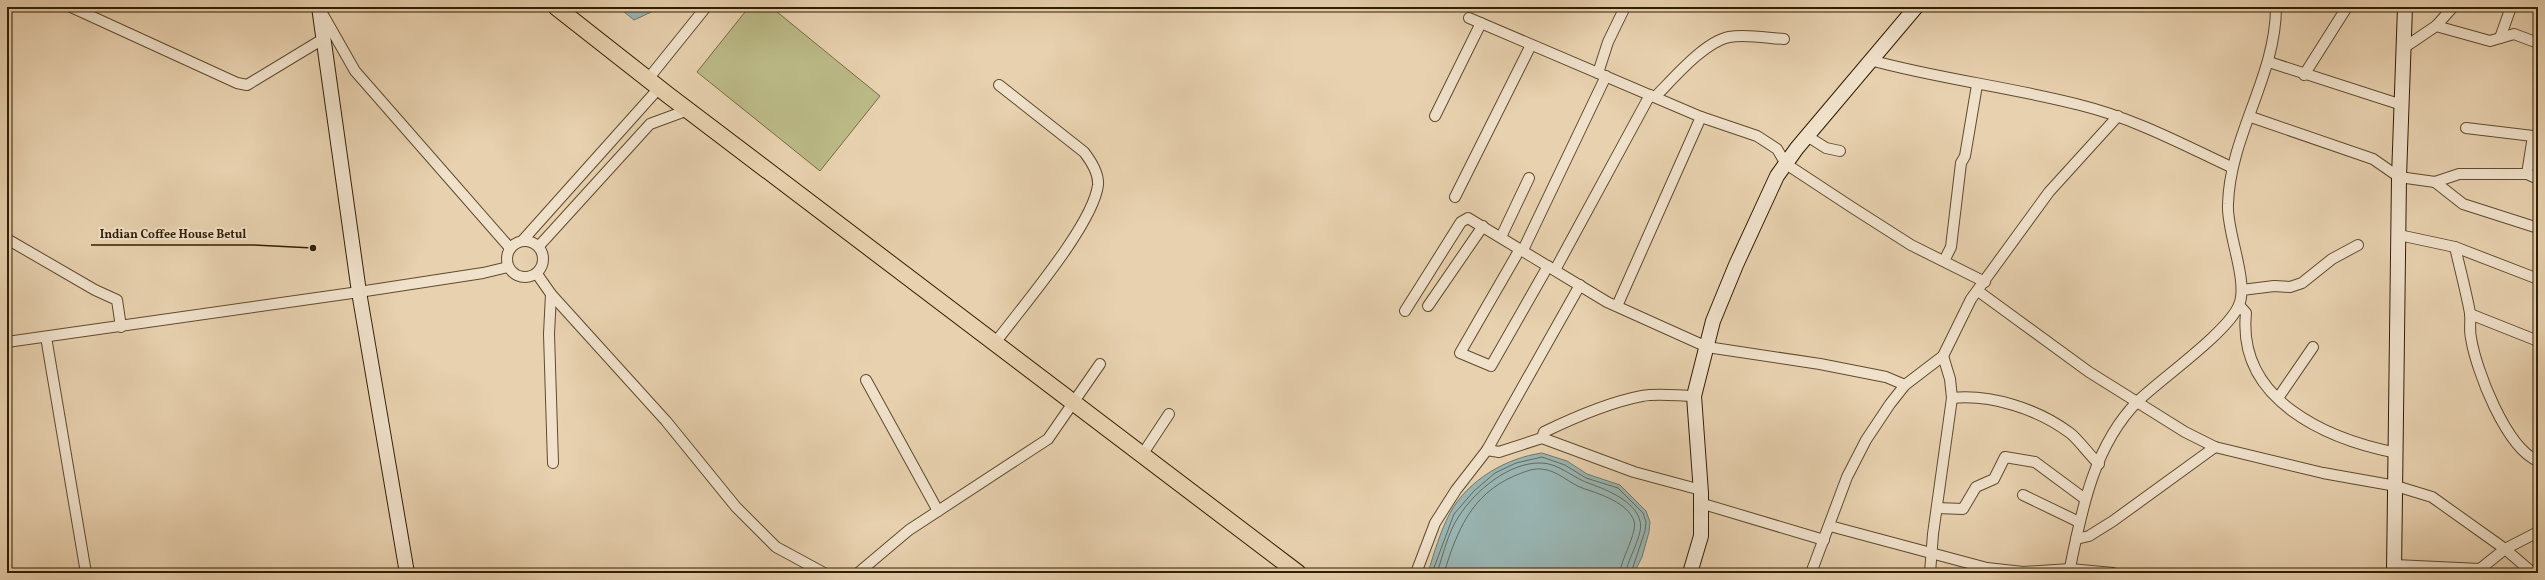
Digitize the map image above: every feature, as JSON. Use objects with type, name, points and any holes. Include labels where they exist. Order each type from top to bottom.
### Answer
[{"type":"main road","points":[[319,7],[359,292],[406,573]]},
{"type":"main road","points":[[556,7],[688,110],[1298,573]]},
{"type":"main road","points":[[1690,573],[1701,536],[1694,396],[1713,321],[1736,265],[1777,176],[1807,136],[1916,7]]},
{"type":"main road","points":[[2394,569],[2397,452],[2398,235],[2405,47],[2405,7]]},
{"type":"street","points":[[71,7],[247,85],[323,39]]},
{"type":"street","points":[[319,7],[355,71],[510,248]]},
{"type":"street","points":[[523,240],[539,246],[544,253],[544,264],[537,274],[526,278],[515,275],[508,267],[506,257],[510,248],[523,240],[654,83],[706,7]]},
{"type":"street","points":[[1625,7],[1608,42],[1602,74],[1522,250],[1460,353],[1491,366],[1552,268],[1653,96],[1688,64],[1716,42],[1729,37],[1784,39]]},
{"type":"street","points":[[2069,571],[2085,499],[2109,438],[2137,402],[2222,328],[2239,305],[2242,290],[2227,206],[2231,167],[2251,117],[2269,62],[2276,29],[2276,7]]},
{"type":"street","points":[[2304,75],[2347,7]]},
{"type":"street","points":[[2405,47],[2436,26],[2453,7]]},
{"type":"street","points":[[2500,38],[2511,7]]},
{"type":"street","points":[[1469,18],[1531,46],[1602,74],[1701,117],[1757,136],[1777,149],[1786,164],[1911,245],[1985,282]]},
{"type":"street","points":[[1435,116],[1481,23]]},
{"type":"street","points":[[2436,26],[2490,41],[2514,34],[2538,44]]},
{"type":"street","points":[[1455,197],[1531,46]]},
{"type":"street","points":[[1870,60],[1916,73],[2080,105],[2118,116],[2231,167]]},
{"type":"street","points":[[2269,62],[2304,75],[2402,105]]},
{"type":"street","points":[[995,343],[1073,239],[1093,204],[1098,184],[1094,165],[1084,152],[999,84]]},
{"type":"street","points":[[1944,261],[1951,247],[1961,163],[1965,156],[1977,85]]},
{"type":"street","points":[[539,246],[650,124],[688,110]]},
{"type":"street","points":[[1811,573],[1830,526],[1847,477],[1866,440],[1905,384],[1944,356],[1971,298],[1985,282],[2049,192],[2118,116]]},
{"type":"street","points":[[1618,306],[1701,117]]},
{"type":"street","points":[[2251,117],[2373,159],[2400,177],[2435,182],[2459,174],[2527,174],[2538,179]]},
{"type":"street","points":[[2466,128],[2535,137],[2527,174]]},
{"type":"street","points":[[1807,136],[1826,148],[1840,151]]},
{"type":"street","points":[[1501,237],[1529,178]]},
{"type":"street","points":[[2435,182],[2463,204],[2538,228]]},
{"type":"street","points":[[1405,311],[1461,222],[1468,218],[1618,306],[1707,347],[1827,365],[1886,377],[1905,384]]},
{"type":"street","points":[[1428,306],[1483,226]]},
{"type":"street","points":[[2398,235],[2455,247],[2538,279]]},
{"type":"street","points":[[7,239],[95,290],[117,300],[121,327]]},
{"type":"street","points":[[2242,290],[2274,286],[2290,287],[2302,283],[2332,259],[2358,245]]},
{"type":"street","points":[[2455,247],[2470,314],[2470,337],[2482,378],[2498,412],[2520,449],[2538,461]]},
{"type":"street","points":[[7,342],[359,292],[483,273],[508,267]]},
{"type":"street","points":[[537,274],[551,294],[666,421],[736,507],[776,547],[824,573]]},
{"type":"street","points":[[1416,573],[1435,523],[1456,490],[1488,450],[1580,285]]},
{"type":"street","points":[[1978,291],[2089,372],[2184,432],[2215,447],[2323,473],[2396,486],[2432,497],[2505,550],[2533,573]]},
{"type":"street","points":[[551,294],[549,334],[553,463]]},
{"type":"street","points":[[2239,305],[2246,312],[2245,328],[2248,353],[2260,378],[2278,398],[2310,423],[2339,438],[2366,446],[2397,452]]},
{"type":"street","points":[[2470,314],[2538,341]]},
{"type":"street","points":[[46,337],[86,573]]},
{"type":"street","points":[[2278,398],[2313,347]]},
{"type":"street","points":[[1930,573],[1931,553],[1952,398],[1950,378],[1944,356]]},
{"type":"street","points":[[858,573],[909,530],[1048,439],[1072,402],[1100,364]]},
{"type":"street","points":[[866,380],[938,511]]},
{"type":"street","points":[[1542,438],[1544,432],[1562,423],[1621,401],[1644,396],[1694,396]]},
{"type":"street","points":[[1952,398],[1992,399],[2018,406],[2070,433],[2099,464]]},
{"type":"street","points":[[1142,455],[1169,414]]},
{"type":"street","points":[[1488,450],[1499,452],[1542,438],[1824,540]]},
{"type":"street","points":[[2076,539],[2089,536],[2113,521],[2215,447]]},
{"type":"street","points":[[1937,508],[1963,509],[1976,487],[1994,478],[2005,457],[2035,462],[2085,499]]},
{"type":"street","points":[[2023,495],[2079,522]]},
{"type":"street","points":[[1830,526],[1987,568],[2023,572],[2069,571],[2113,573]]},
{"type":"street","points":[[2394,569],[2480,569],[2505,550],[2538,532]]},
{"type":"shaded area","points":[[749,7],[771,7],[880,96],[820,171],[697,72]]},
{"type":"water","points":[[618,7],[662,7],[634,20]]},
{"type":"water","points":[[1542,453],[1567,461],[1587,474],[1620,485],[1646,511],[1650,522],[1649,532],[1642,557],[1634,573],[1428,573],[1446,520],[1467,490],[1489,472],[1502,465]]},
{"type":"place","name":"Indian Coffee House Betul","points":[[313,248]]}]
